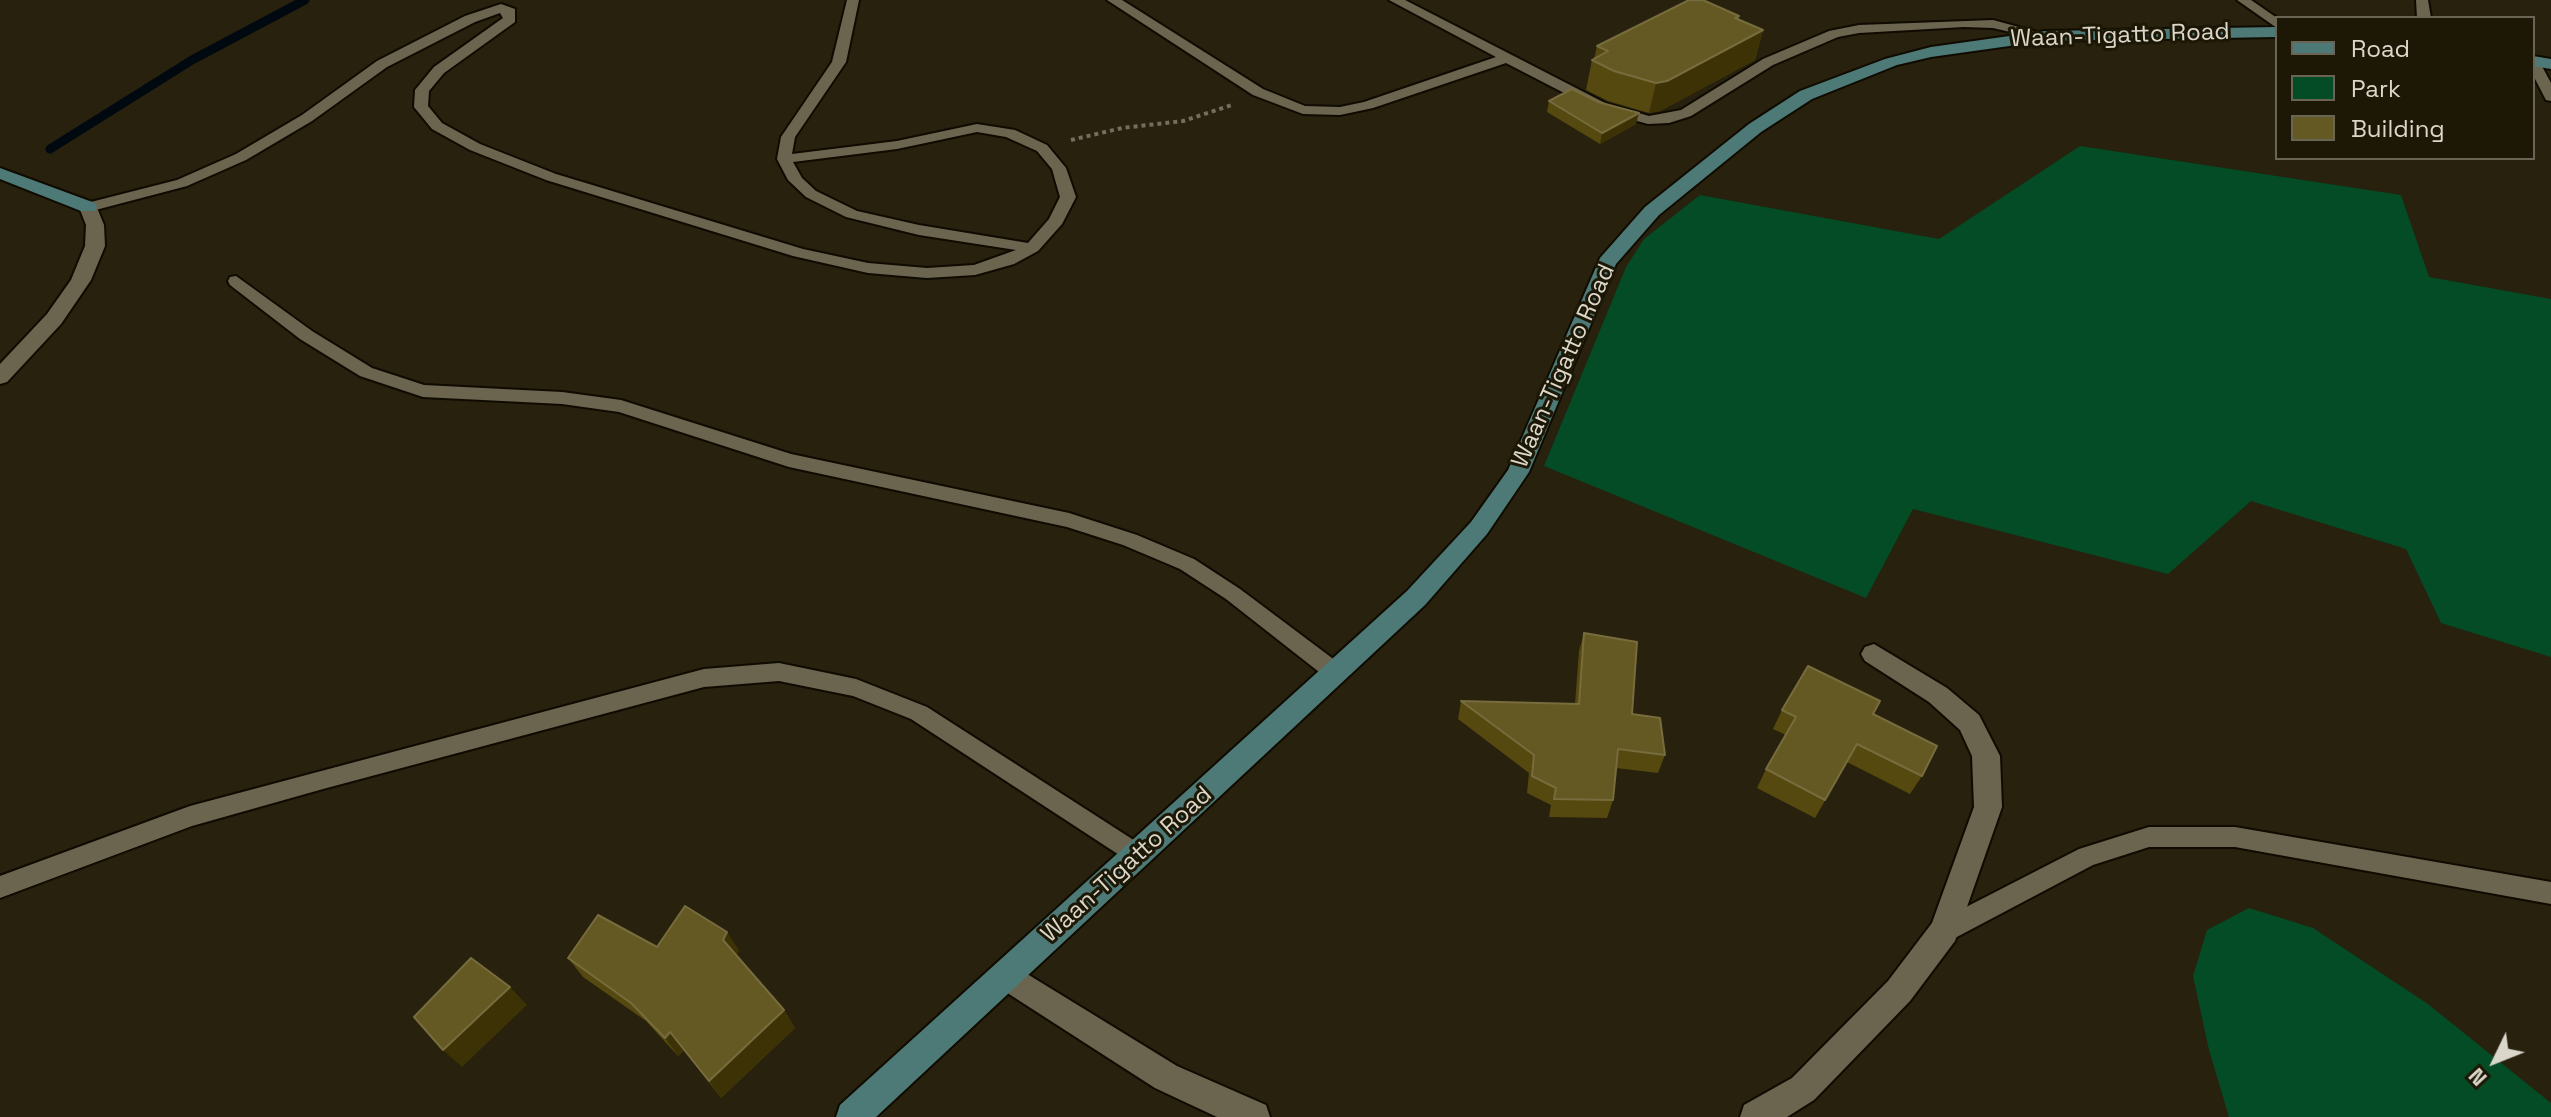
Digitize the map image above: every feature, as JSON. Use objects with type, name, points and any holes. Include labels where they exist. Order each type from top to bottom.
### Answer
[{"type":"street","name":"Waan-Tigatto Road","points":[[852,1117],[1416,598],[1479,528],[1518,472],[1607,262],[1652,211],[1755,128],[1806,95],[1891,62],[1931,52],[2045,36],[2275,32]]},
{"type":"street","points":[[0,173],[88,207],[95,225],[95,246],[81,280],[54,319],[0,377]]},
{"type":"street","points":[[1756,1117],[1803,1089],[1899,991],[1944,931],[1988,807],[1986,756],[1970,723],[1938,695],[1874,654]]},
{"type":"street","points":[[1006,975],[1166,1077],[1254,1117]]},
{"type":"lane","points":[[853,0],[839,62],[788,137],[784,159],[796,180],[811,194],[852,214],[919,230],[1032,248]]},
{"type":"lane","points":[[1113,0],[1258,92],[1303,110],[1340,111],[1507,58]]},
{"type":"lane","points":[[1395,0],[1602,107],[1637,118],[1669,119],[1686,113],[1768,62],[1834,34],[1859,29],[1964,23],[1993,24],[2045,36]]},
{"type":"lane","points":[[2243,0],[2275,23]]},
{"type":"lane","points":[[88,207],[182,183],[241,157],[307,118],[382,64],[487,11],[501,8],[510,12],[510,19],[439,70],[422,90],[421,107],[437,126],[475,147],[632,204],[799,253],[868,268],[927,273],[975,270],[1008,261],[1032,248],[1056,221],[1068,197],[1059,168],[1042,148],[1010,133],[977,128],[897,145],[784,159]]},
{"type":"lane","points":[[2535,66],[2551,97]]},
{"type":"lane","points":[[236,281],[306,335],[366,372],[423,391],[562,398],[621,406],[789,460],[1069,520],[1130,540],[1187,564],[1336,673]]},
{"type":"lane","points":[[0,887],[190,816],[308,783],[704,678],[779,672],[856,688],[919,713],[1138,855]]},
{"type":"lane","points":[[1944,931],[2087,856],[2149,837],[2235,837],[2551,893]]},
{"type":"path","points":[[1042,148],[1094,133],[1183,121],[1213,113],[1258,92]]},
{"type":"green space","points":[[2080,146],[2401,195],[2429,277],[2551,299],[2551,657],[2441,623],[2406,549],[2251,501],[2168,574],[1913,509],[1866,598],[1544,466],[1626,267],[1644,239],[1700,195],[1939,239]]},
{"type":"green space","points":[[2249,908],[2313,928],[2428,1004],[2551,1103],[2551,1117],[2229,1117],[2209,1050],[2193,976],[2207,930]]},
{"type":"building","points":[[1689,0],[1703,0],[1763,30],[1667,81],[1656,83],[1614,71],[1592,60],[1608,51],[1597,46]]},
{"type":"building","points":[[1572,89],[1598,102],[1639,113],[1602,133],[1549,101]]},
{"type":"building","points":[[1584,633],[1637,642],[1632,714],[1660,718],[1665,755],[1618,749],[1613,800],[1554,799],[1556,788],[1532,776],[1534,755],[1461,701],[1579,704]]},
{"type":"building","points":[[1808,666],[1880,701],[1873,714],[1937,746],[1922,776],[1857,744],[1825,800],[1766,769],[1796,717],[1782,710]]},
{"type":"building","points":[[685,906],[727,932],[723,940],[784,1010],[709,1081],[670,1032],[665,1038],[631,1003],[568,958],[598,915],[657,947]]},
{"type":"building","points":[[471,958],[510,987],[443,1050],[414,1017]]},
{"type":"waterway","points":[[50,149],[192,60],[305,0]]}]
